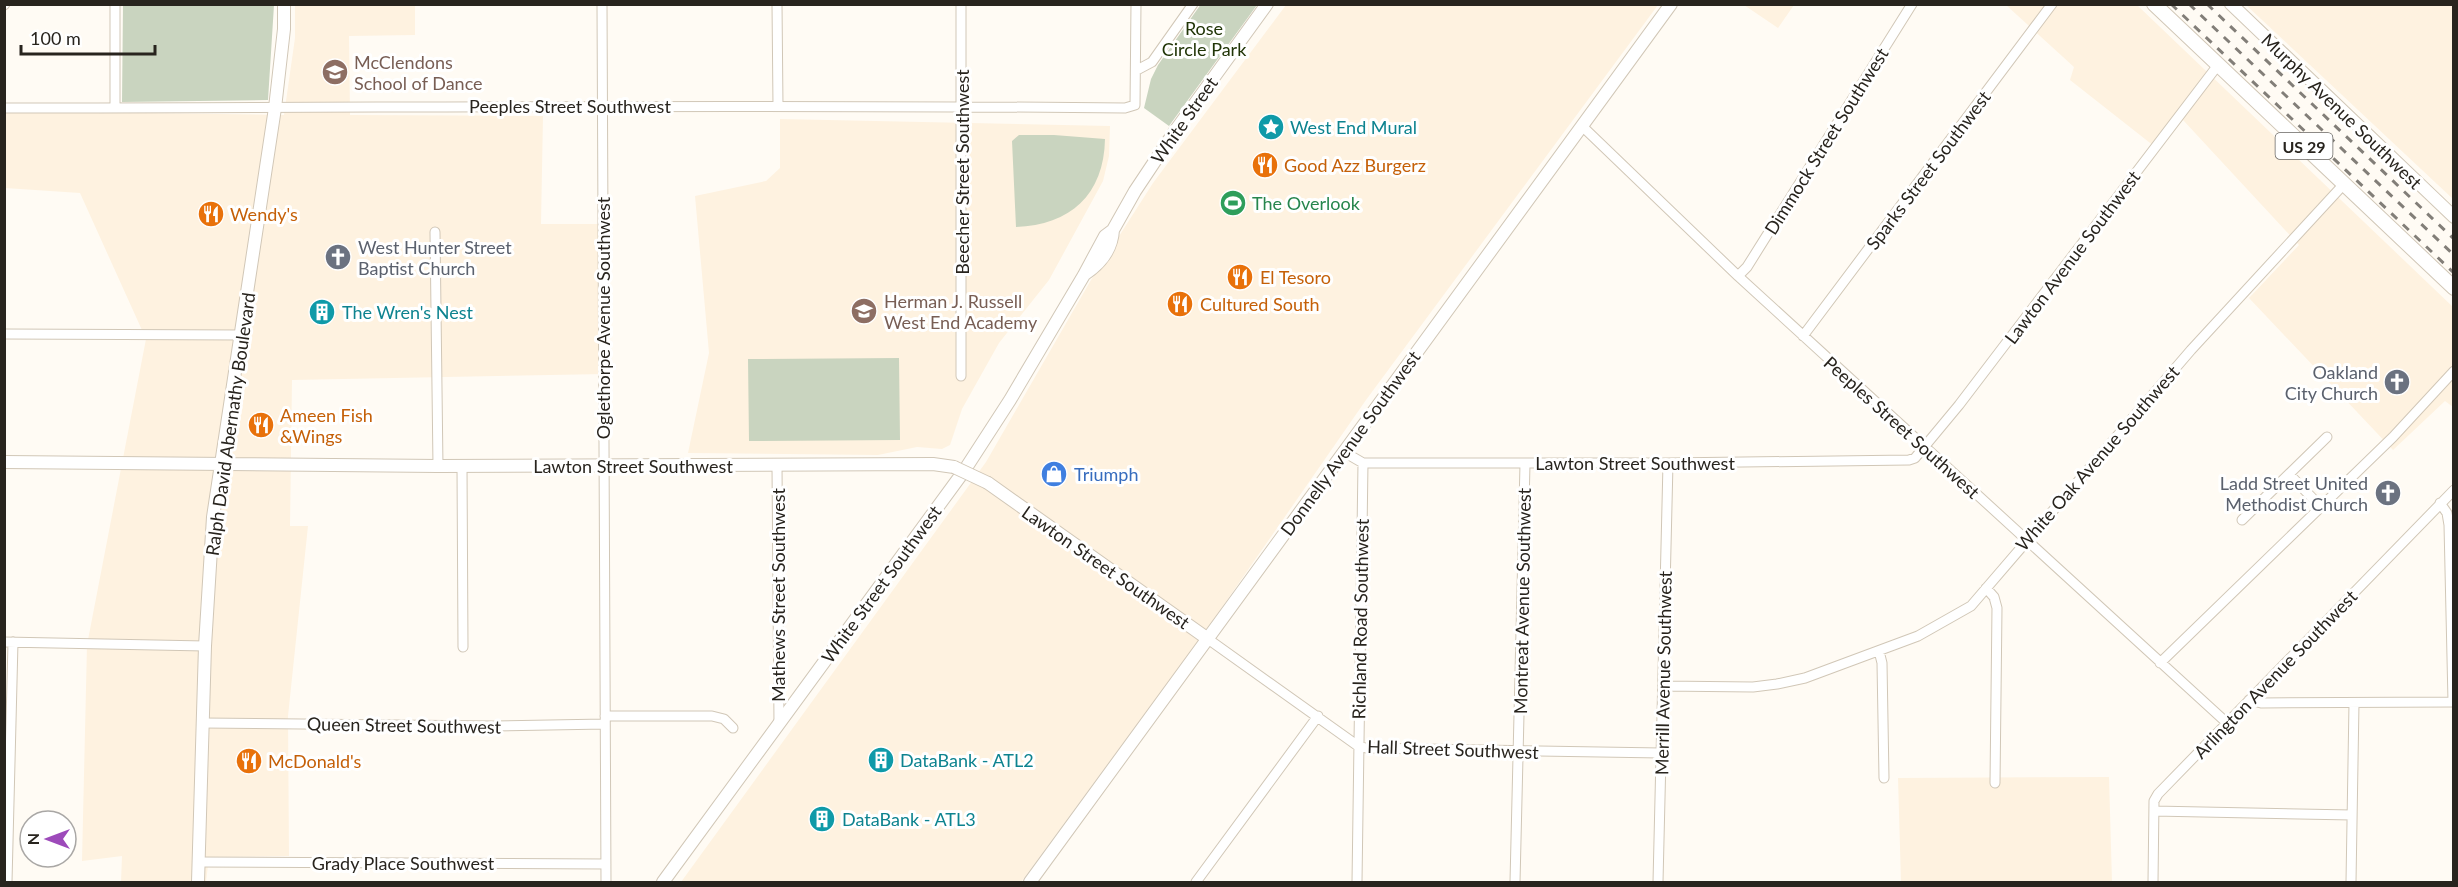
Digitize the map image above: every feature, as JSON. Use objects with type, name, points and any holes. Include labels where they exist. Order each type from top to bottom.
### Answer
[{"type":"main road","name":"US 29","points":[[2154,4],[2454,288]]},
{"type":"street","points":[[115,4],[115,108]]},
{"type":"street","name":"Ralph David Abernathy Boulevard","points":[[198,882],[205,646],[213,517],[275,108],[284,29],[284,4]]},
{"type":"street","name":"Oglethorpe Avenue Southwest","points":[[602,4],[606,882]]},
{"type":"street","points":[[777,4],[778,106]]},
{"type":"street","name":"Beecher Street Southwest","points":[[961,4],[961,376]]},
{"type":"street","points":[[1136,4],[1137,70],[1152,62],[1193,4]]},
{"type":"street","name":"White Street","points":[[1144,177],[1267,4]]},
{"type":"street","name":"Donnelly Avenue Southwest","points":[[1030,882],[1671,4]]},
{"type":"street","name":"Dimmock Street Southwest","points":[[1738,276],[1747,267],[1912,4]]},
{"type":"street","name":"Sparks Street Southwest","points":[[1803,336],[2052,4]]},
{"type":"street","name":"Murphy Avenue Southwest","points":[[2231,4],[2454,217]]},
{"type":"street","name":"Lawton Avenue Southwest","points":[[1925,447],[2218,65]]},
{"type":"street","name":"Peeples Street Southwest","points":[[4,108],[602,105],[1125,108],[1135,105],[1137,70]]},
{"type":"street","name":"Peeples Street Southwest","points":[[1582,126],[1738,276],[2227,723]]},
{"type":"street","name":"White Street Southwest","points":[[663,882],[964,471],[1010,400],[1084,275],[1098,265],[1112,241],[1113,230],[1144,177]]},
{"type":"street","name":"White Oak Avenue Southwest","points":[[1663,686],[1753,687],[1805,678],[1918,636],[1971,606],[2191,350],[2344,184]]},
{"type":"street","points":[[435,232],[438,466]]},
{"type":"street","points":[[4,334],[242,335]]},
{"type":"street","points":[[2160,663],[2393,437],[2454,371]]},
{"type":"street","points":[[2241,520],[2327,437]]},
{"type":"street","name":"Lawton Street Southwest","points":[[1363,464],[1668,464],[1909,460],[1915,458],[1925,447]]},
{"type":"street","points":[[1344,452],[1363,464]]},
{"type":"street","name":"Lawton Street Southwest","points":[[4,462],[438,466],[933,464],[954,466],[988,483],[1208,639]]},
{"type":"street","name":"Richland Road Southwest","points":[[1358,882],[1363,464]]},
{"type":"street","name":"Montreat Avenue Southwest","points":[[1515,882],[1525,464]]},
{"type":"street","name":"Merrill Avenue Southwest","points":[[1658,882],[1668,464]]},
{"type":"street","points":[[462,466],[463,647]]},
{"type":"street","name":"Mathews Street Southwest","points":[[777,466],[779,724]]},
{"type":"street","points":[[2289,474],[2321,507]]},
{"type":"street","name":"Arlington Avenue Southwest","points":[[2152,882],[2154,801],[2158,794],[2454,490]]},
{"type":"street","points":[[2249,700],[2261,703],[2453,702],[2450,525],[2440,503]]},
{"type":"street","points":[[1986,588],[1994,597],[1997,608],[1995,783]]},
{"type":"street","name":"Hall Street Southwest","points":[[1208,639],[1358,746],[1366,748],[1661,753]]},
{"type":"street","points":[[7,882],[9,642],[205,646]]},
{"type":"street","points":[[1879,651],[1882,663],[1884,778]]},
{"type":"street","points":[[2351,882],[2354,703]]},
{"type":"street","name":"Queen Street Southwest","points":[[203,723],[493,726],[712,716],[723,719],[733,728]]},
{"type":"street","points":[[1196,882],[1318,717]]},
{"type":"street","points":[[2154,811],[2352,815]]},
{"type":"street","name":"Grady Place Southwest","points":[[200,862],[606,864]]},
{"type":"shaded area","points":[[295,5],[415,5],[415,35],[349,36],[350,115],[543,116],[541,224],[607,224],[606,374],[292,380],[290,526],[308,526],[288,716],[289,856],[209,857],[206,882],[121,882],[122,856],[82,861],[87,645],[146,339],[80,193],[5,188],[4,111],[284,115],[295,38]]},
{"type":"shaded area","points":[[1286,5],[1658,5],[1366,400],[1209,626],[1021,882],[681,882],[986,462],[1091,280],[1153,183]]},
{"type":"shaded area","points":[[1744,5],[1794,5],[1778,28]]},
{"type":"shaded area","points":[[2006,5],[2137,5],[2453,307],[2453,407],[2445,401],[2393,450],[2249,298],[2299,245],[2183,120],[2159,150],[2070,80],[2074,67]]},
{"type":"shaded area","points":[[2246,5],[2453,5],[2453,199]]},
{"type":"shaded area","name":"Herman J. Russell West End Academy","points":[[780,119],[1110,126],[1109,156],[1103,181],[1049,280],[999,343],[962,409],[950,445],[942,449],[917,447],[878,455],[688,453],[709,353],[695,196],[766,181],[780,168]]},
{"type":"shaded area","points":[[2109,777],[2112,882],[1901,882],[1898,778]]},
{"type":"green space","name":"Rose Circle Park","points":[[1201,4],[1257,5],[1169,126],[1144,108],[1151,79],[1158,65]]},
{"type":"green space","points":[[123,5],[274,5],[268,100],[122,102]]},
{"type":"green space","points":[[1019,135],[1105,139],[1103,159],[1091,191],[1068,213],[1035,225],[1016,227],[1012,141]]},
{"type":"green space","points":[[899,358],[900,440],[749,441],[748,359]]},
{"type":"railway","points":[[2171,4],[2454,273]]},
{"type":"railway","points":[[2189,4],[2454,255]]},
{"type":"railway","points":[[2207,4],[2454,239]]},
{"type":"place","name":"McClendons School of Dance","points":[[335,72]]},
{"type":"place","name":"West End Mural","points":[[1271,127]]},
{"type":"place","name":"Good Azz Burgerz","points":[[1265,165]]},
{"type":"place","name":"The Overlook","points":[[1233,203]]},
{"type":"place","name":"Wendy's","points":[[211,214]]},
{"type":"place","name":"West Hunter Street Baptist Church","points":[[338,257]]},
{"type":"place","name":"El Tesoro","points":[[1240,277]]},
{"type":"place","name":"Cultured South","points":[[1180,304]]},
{"type":"place","name":"Herman J. Russell West End Academy","points":[[864,311]]},
{"type":"place","name":"The Wren's Nest","points":[[322,312]]},
{"type":"place","name":"Oakland City Church","points":[[2397,382]]},
{"type":"place","name":"Ameen Fish &Wings","points":[[261,425]]},
{"type":"place","name":"Triumph","points":[[1054,474]]},
{"type":"place","name":"Ladd Street United Methodist Church","points":[[2388,493]]},
{"type":"place","name":"DataBank - ATL2","points":[[881,760]]},
{"type":"place","name":"McDonald's","points":[[249,761]]},
{"type":"place","name":"DataBank - ATL3","points":[[822,819]]}]
